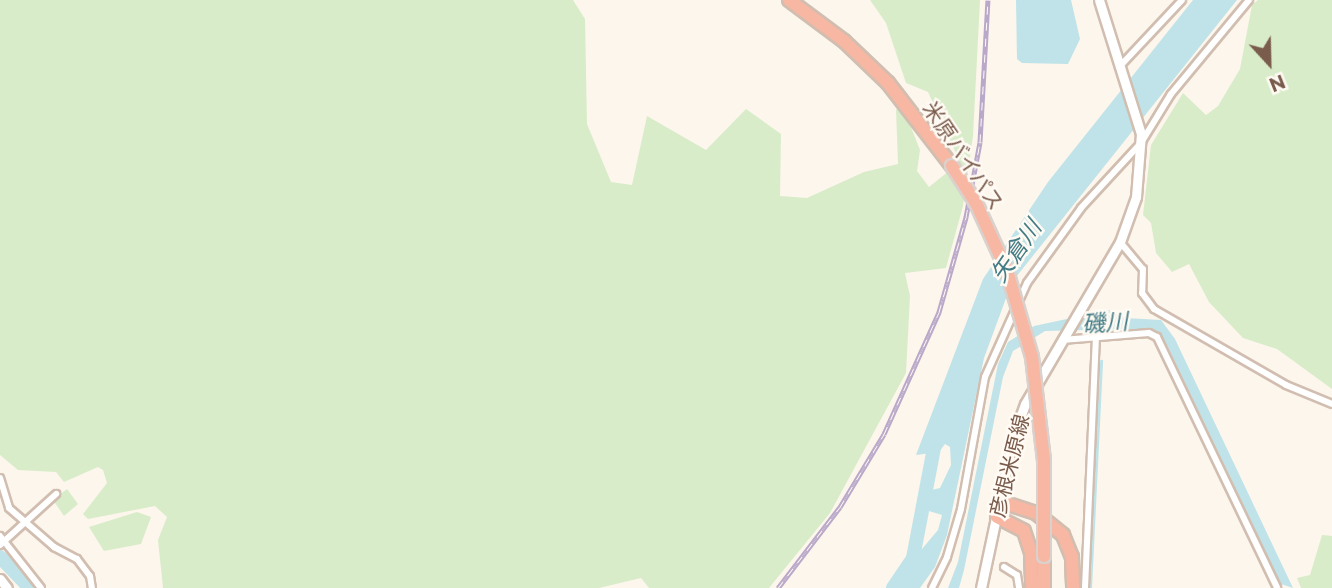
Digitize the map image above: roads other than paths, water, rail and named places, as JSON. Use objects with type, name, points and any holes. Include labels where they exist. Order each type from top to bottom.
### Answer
[{"type":"highway","name":"米原バイパス","points":[[789,0],[844,41],[888,83],[952,166],[976,204],[1007,271],[1032,357],[1044,460],[1044,588]]},
{"type":"highway","points":[[1002,502],[1036,513],[1063,534],[1072,557],[1073,588]]},
{"type":"highway","points":[[997,517],[1024,531],[1031,553],[1032,588]]},
{"type":"main road","name":"彦根米原線","points":[[981,588],[1002,502],[1013,437],[1025,404],[1120,242],[1136,197],[1141,139],[1099,0]]},
{"type":"main road","points":[[0,579],[7,588]]},
{"type":"street","points":[[1122,69],[1182,0]]},
{"type":"street","points":[[932,588],[947,557],[961,509],[985,377],[996,347],[1047,254],[1110,173],[1141,139],[1171,94],[1249,0]]},
{"type":"street","points":[[1120,242],[1143,269],[1142,293],[1154,309],[1286,386],[1332,404]]},
{"type":"street","points":[[1064,336],[1096,337],[1149,333],[1157,337],[1277,588]]},
{"type":"street","points":[[1085,588],[1096,337]]},
{"type":"street","points":[[0,478],[9,505],[27,523],[77,559],[90,576],[92,588]]},
{"type":"street","points":[[41,588],[2,542],[27,523],[56,494]]},
{"type":"street","points":[[0,506],[9,505]]},
{"type":"street","points":[[1004,567],[1017,575],[1019,588]]},
{"type":"water","points":[[1016,0],[1071,0],[1080,39],[1068,64],[1022,63],[1017,59]]},
{"type":"water","points":[[1193,0],[1237,0],[1012,282],[984,358],[947,535],[935,567],[920,588],[889,588],[938,530],[942,515],[929,511],[920,501],[923,492],[940,488],[951,465],[950,447],[945,444],[939,452],[916,455],[983,279],[1048,182]]},
{"type":"water","name":"磯川","points":[[1109,310],[1125,318],[1161,320],[1175,339],[1293,588],[1281,584],[1165,341],[1156,331],[1125,329],[1045,331],[1013,351],[1003,377],[964,570],[959,588],[948,588],[958,562],[998,364],[1008,342],[1034,326]]},
{"type":"waterway","points":[[1090,588],[1101,361]]},
{"type":"waterway","name":"矢倉川","points":[[893,588],[913,558],[936,437]]},
{"type":"waterway","points":[[0,557],[30,588]]},
{"type":"railway","points":[[778,588],[840,507],[884,434],[939,312],[966,217],[980,142],[988,0]]}]
